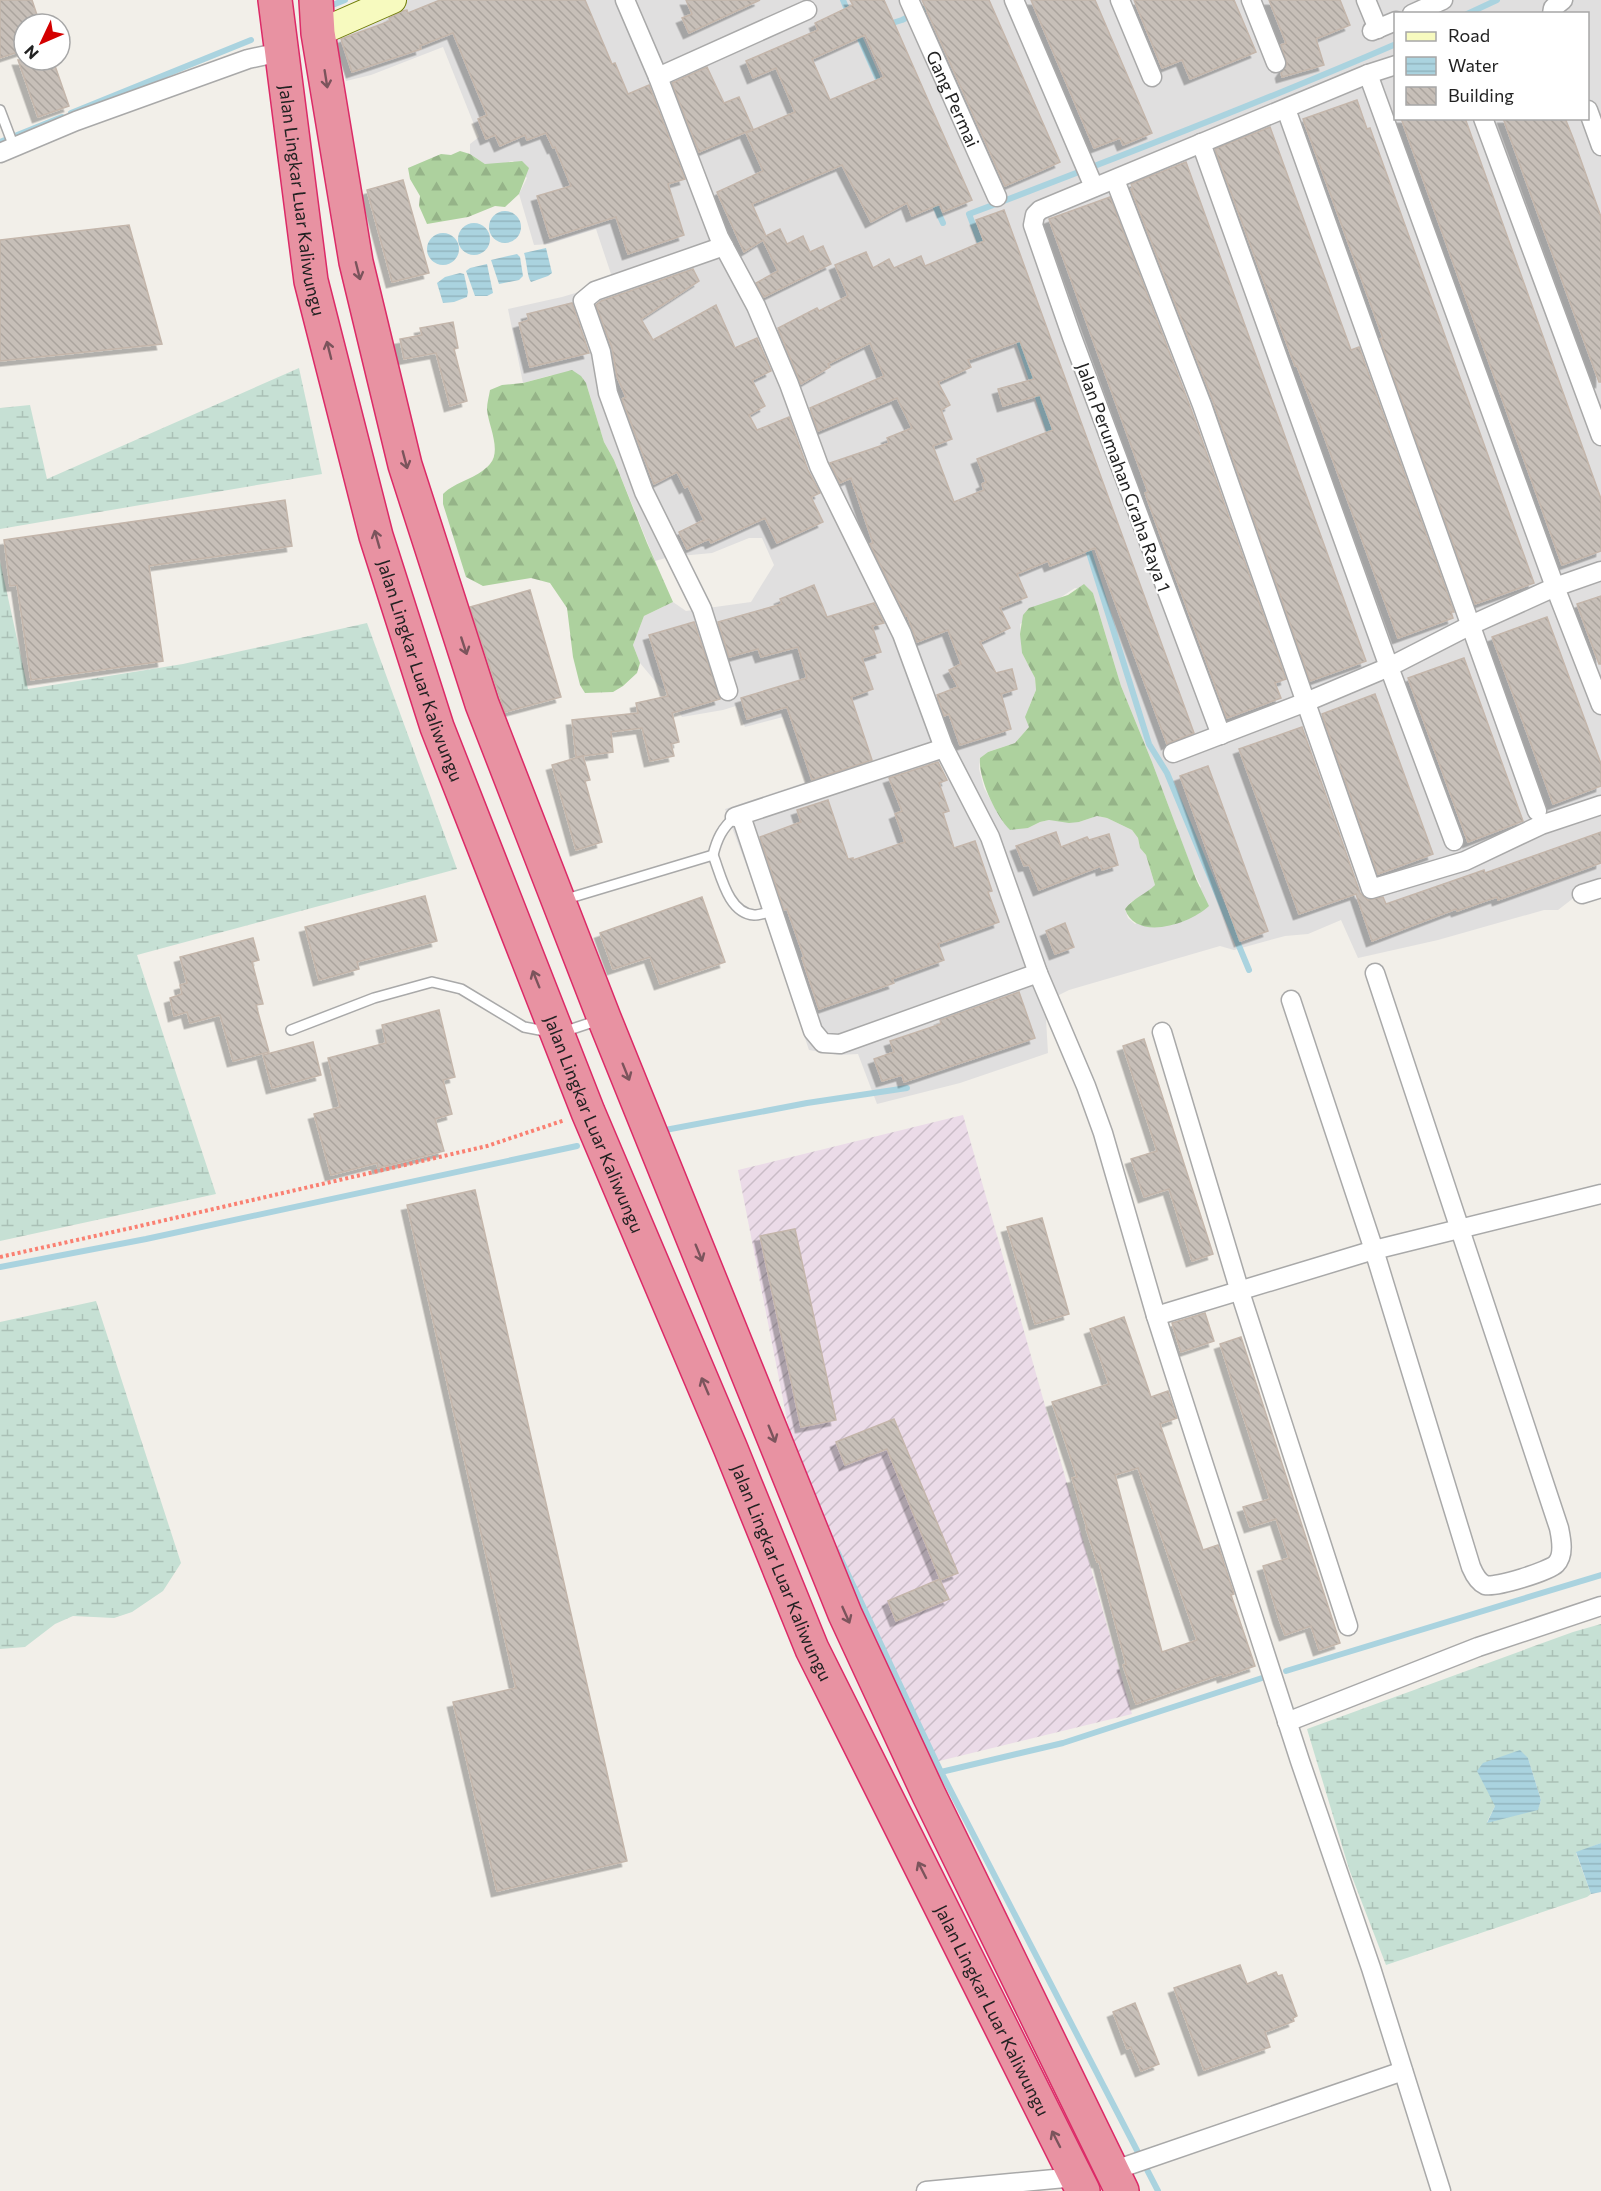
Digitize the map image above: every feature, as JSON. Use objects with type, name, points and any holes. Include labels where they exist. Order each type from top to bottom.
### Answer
[{"type":"highway","name":"Jalan Lingkar Luar Kaliwungu","points":[[275,0],[311,281],[376,536],[437,727],[588,1112],[726,1436],[812,1649],[1079,2184]]},
{"type":"highway","name":"Jalan Lingkar Luar Kaliwungu","points":[[316,0],[318,33],[356,262],[405,465],[482,704],[604,1018],[845,1614],[929,1795],[1130,2170]]},
{"type":"street","points":[[318,33],[393,0]]},
{"type":"street","points":[[626,0],[719,237],[756,306],[789,384],[819,466],[902,634],[944,748],[990,837],[1038,972],[1061,1023],[1103,1134],[1156,1316],[1287,1722],[1371,1968],[1441,2191]]},
{"type":"street","points":[[1014,0],[1090,178]]},
{"type":"street","points":[[1120,0],[1152,77]]},
{"type":"street","points":[[1251,0],[1276,63]]},
{"type":"street","points":[[1366,0],[1375,30],[1394,21]]},
{"type":"street","points":[[1416,12],[1443,0]]},
{"type":"street","points":[[1552,12],[1553,8],[1563,0]]},
{"type":"street","name":"Gang Permai","points":[[912,9],[997,197]]},
{"type":"street","points":[[658,78],[807,10]]},
{"type":"street","points":[[7,150],[76,121],[248,59],[281,52]]},
{"type":"street","name":"Jalan Perumahan Graha Raya 1","points":[[1221,735],[1072,337],[1033,225],[1035,215],[1090,178],[1115,180],[1368,74],[1394,65]]},
{"type":"street","points":[[1368,74],[1555,587],[1601,705]]},
{"type":"street","points":[[1286,109],[1537,811]]},
{"type":"street","points":[[1589,115],[1601,146]]},
{"type":"street","points":[[1484,120],[1601,436]]},
{"type":"street","points":[[1201,143],[1389,667],[1454,841]]},
{"type":"street","points":[[1115,180],[1202,405],[1371,889],[1464,861],[1541,825],[1601,805]]},
{"type":"street","points":[[724,246],[595,291],[584,301],[600,352],[608,393],[640,481],[702,609],[728,691]]},
{"type":"street","points":[[1173,753],[1306,702],[1389,667],[1471,625],[1555,587],[1601,571]]},
{"type":"street","points":[[944,748],[738,816],[813,1031],[822,1043],[840,1044],[1038,972]]},
{"type":"street","points":[[1582,894],[1601,888]]},
{"type":"street","points":[[1291,1000],[1374,1250],[1471,1567],[1478,1579],[1485,1585],[1498,1585],[1526,1578],[1556,1565],[1562,1544],[1559,1527],[1375,973]]},
{"type":"street","points":[[1162,1032],[1240,1292],[1348,1626]]},
{"type":"street","points":[[1156,1316],[1374,1250],[1601,1194]]},
{"type":"street","points":[[1287,1722],[1478,1647],[1601,1606]]},
{"type":"street","points":[[1130,2170],[1403,2071]]},
{"type":"street","points":[[926,2191],[1079,2184]]},
{"type":"lane","points":[[0,110],[6,127],[7,150]]},
{"type":"lane","points":[[738,816],[726,825],[717,839],[713,855],[732,903],[743,911],[755,915],[773,911]]},
{"type":"lane","points":[[558,902],[713,855]]},
{"type":"lane","points":[[291,1030],[374,999],[432,982],[461,988],[524,1027],[557,1034],[604,1018]]},
{"type":"path","points":[[0,1257],[487,1146],[588,1112]]},
{"type":"shaded area","points":[[377,0],[1601,0],[1601,877],[1583,884],[1580,893],[1558,910],[1544,910],[1438,940],[1358,958],[1341,920],[1308,934],[1285,936],[1234,950],[1220,946],[1069,990],[1045,1002],[1048,1053],[960,1083],[877,1104],[858,1054],[839,1055],[809,1050],[750,875],[725,809],[806,782],[783,717],[745,727],[736,706],[682,717],[667,691],[660,687],[640,663],[633,645],[644,616],[673,602],[686,611],[751,602],[774,565],[762,538],[749,538],[712,553],[669,557],[655,561],[614,460],[604,442],[586,383],[552,375],[523,383],[508,309],[562,297],[613,280],[596,229],[549,244],[534,245],[519,194],[527,178],[513,161],[494,165],[485,164],[470,154],[470,144],[479,137],[443,47],[371,75],[346,81],[333,31]],"holes":[[[1075,588],[1093,593],[1121,686],[1201,887],[1135,924],[1128,918],[1125,909],[1155,885],[1146,855],[1140,848],[1138,838],[1132,830],[1107,818],[1097,816],[1079,822],[1049,820],[1028,828],[1003,822],[984,788],[979,769],[980,758],[988,752],[1015,743],[1029,727],[1029,707],[1036,690],[1035,678],[1022,653],[1020,624]]]},
{"type":"shaded area","points":[[963,1115],[1132,1714],[931,1763],[799,1481],[738,1170]]},
{"type":"green space","points":[[460,151],[470,154],[485,164],[522,161],[529,168],[519,194],[505,207],[495,206],[468,217],[427,224],[419,206],[420,196],[410,179],[408,168],[441,154],[451,155]]},
{"type":"green space","points":[[299,368],[322,474],[0,529],[0,408],[30,405],[47,479]]},
{"type":"green space","points":[[572,370],[586,383],[604,442],[614,460],[673,602],[644,616],[633,645],[640,663],[637,673],[613,692],[585,693],[580,685],[573,657],[567,608],[550,583],[531,578],[483,586],[466,577],[443,504],[443,494],[485,469],[493,458],[495,445],[487,409],[490,390],[502,385],[523,383]]},
{"type":"green space","points":[[0,561],[28,689],[183,664],[367,623],[457,869],[137,955],[216,1194],[0,1241]]},
{"type":"green space","points":[[1084,584],[1093,593],[1121,686],[1196,879],[1209,906],[1177,924],[1164,927],[1140,925],[1131,919],[1125,909],[1155,885],[1146,855],[1140,848],[1138,838],[1132,830],[1107,818],[1097,816],[1069,823],[1049,820],[1028,828],[1010,830],[994,806],[982,776],[980,758],[988,752],[1015,743],[1029,727],[1025,717],[1036,690],[1035,678],[1022,653],[1020,634],[1023,615],[1029,608],[1068,595]]},
{"type":"green space","points":[[96,1301],[181,1563],[163,1591],[132,1612],[114,1618],[73,1616],[55,1624],[25,1647],[0,1649],[0,1322]]},
{"type":"green space","points":[[1601,1624],[1601,1843],[1576,1853],[1591,1894],[1386,1965],[1349,1869],[1307,1729],[1573,1632]],"holes":[[[1528,1758],[1541,1800],[1538,1809],[1487,1822],[1495,1806]]]},
{"type":"water","points":[[505,211],[516,216],[521,227],[516,238],[505,243],[494,238],[489,227],[494,216]]},
{"type":"water","points":[[474,223],[485,228],[490,239],[485,250],[474,255],[463,250],[458,239],[463,228]]},
{"type":"water","points":[[443,233],[454,238],[459,249],[454,260],[443,265],[432,260],[427,249],[432,238]]},
{"type":"water","points":[[546,248],[552,273],[531,282],[524,253]]},
{"type":"water","points":[[517,254],[520,257],[523,276],[519,280],[499,284],[491,260]]},
{"type":"water","points":[[487,264],[493,293],[487,296],[475,296],[466,271]]},
{"type":"water","points":[[464,274],[467,297],[443,303],[437,283],[445,277]]},
{"type":"water","points":[[1520,1750],[1528,1758],[1541,1800],[1538,1810],[1487,1823],[1495,1806],[1477,1771],[1483,1763]]},
{"type":"water","points":[[1601,1843],[1601,1892],[1591,1894],[1576,1852]]},
{"type":"building","points":[[0,0],[32,0],[36,12],[12,12],[12,54],[0,58]]},
{"type":"building","points":[[440,0],[585,0],[612,64],[615,63],[628,94],[649,85],[685,179],[668,184],[684,235],[628,254],[616,217],[550,238],[537,196],[571,186],[555,147],[553,148],[546,133],[527,140],[525,135],[500,146],[495,135],[486,139],[478,119],[487,115],[453,33],[420,46],[421,49],[352,72],[341,39],[390,21],[389,18],[402,11],[407,10],[408,13]]},
{"type":"building","points":[[686,0],[760,0],[689,33],[682,18],[692,14]]},
{"type":"building","points":[[850,0],[884,0],[972,200],[943,212],[940,204],[912,216],[907,203],[871,222],[842,165],[752,204],[766,236],[780,229],[787,244],[803,236],[810,252],[823,246],[831,264],[764,297],[756,283],[778,271],[763,240],[744,252],[717,192],[763,171],[746,133],[795,112],[776,68],[753,78],[746,61],[818,30],[815,23],[853,5]],"holes":[[[865,35],[884,77],[830,100],[812,59]]]},
{"type":"building","points":[[922,0],[989,0],[1060,162],[1005,186]]},
{"type":"building","points":[[1031,0],[1095,0],[1152,133],[1123,145],[1120,138],[1094,148]]},
{"type":"building","points":[[1134,0],[1234,0],[1256,52],[1190,79],[1182,60],[1162,68]]},
{"type":"building","points":[[1269,0],[1340,0],[1350,25],[1316,39],[1324,65],[1282,77],[1281,73],[1287,64],[1281,45],[1286,43]]},
{"type":"building","points":[[707,67],[724,103],[739,97],[753,129],[699,152],[672,83]]},
{"type":"building","points":[[22,72],[57,72],[69,106],[38,117]]},
{"type":"building","points":[[1357,100],[1367,129],[1370,128],[1534,583],[1475,604],[1380,339],[1383,338],[1303,119]]},
{"type":"building","points":[[1402,120],[1466,120],[1601,499],[1601,551],[1562,565]]},
{"type":"building","points":[[1504,120],[1566,120],[1573,138],[1601,217],[1601,382],[1599,382]]},
{"type":"building","points":[[1270,127],[1351,350],[1359,347],[1454,612],[1451,612],[1453,618],[1398,638],[1215,149]]},
{"type":"building","points":[[1186,162],[1366,661],[1310,681],[1213,401],[1131,189],[1133,189],[1131,184]]},
{"type":"building","points":[[403,180],[429,273],[392,282],[367,190]]},
{"type":"building","points":[[1110,197],[1191,409],[1286,679],[1275,683],[1281,698],[1227,718],[1049,219]]},
{"type":"building","points":[[1004,210],[1194,733],[1167,744],[1095,548],[1050,566],[1048,561],[1017,574],[1027,597],[1000,608],[1010,628],[980,642],[996,673],[1012,669],[1017,689],[1001,694],[1011,729],[960,745],[949,714],[944,716],[937,695],[958,687],[949,670],[961,664],[948,630],[917,642],[907,615],[870,544],[873,543],[851,478],[840,483],[830,463],[889,443],[887,438],[912,428],[897,398],[818,431],[810,408],[884,376],[870,343],[828,364],[830,367],[801,384],[778,328],[817,308],[819,311],[848,296],[835,265],[866,252],[873,268],[889,259],[894,268],[921,256],[925,266],[984,241],[976,220]],"holes":[[[1020,341],[1034,379],[998,389],[1003,406],[1040,395],[1053,430],[977,459],[986,482],[982,484],[984,490],[954,502],[933,446],[952,439],[941,410],[950,405],[938,382],[971,367],[968,360]]]},
{"type":"building","points":[[129,225],[162,344],[0,361],[0,240]]},
{"type":"building","points":[[693,269],[699,281],[641,319],[653,340],[716,305],[735,348],[757,338],[771,371],[752,380],[765,406],[749,415],[757,430],[789,417],[808,470],[820,493],[811,497],[823,522],[777,543],[765,518],[711,543],[709,539],[687,549],[679,532],[704,520],[688,486],[685,488],[677,472],[654,484],[622,399],[626,397],[617,377],[612,348],[596,305],[601,301]]},
{"type":"building","points":[[572,303],[589,353],[530,367],[519,323],[529,320],[527,314]]},
{"type":"building","points":[[453,322],[458,348],[454,349],[467,401],[450,406],[436,353],[404,359],[400,339],[422,335],[420,328]]},
{"type":"building","points":[[285,500],[292,546],[149,566],[163,661],[31,680],[17,585],[10,586],[4,540]]},
{"type":"building","points":[[814,585],[827,617],[874,603],[884,623],[872,626],[881,652],[862,658],[873,689],[851,697],[872,760],[812,780],[787,707],[747,719],[741,698],[807,678],[798,647],[761,657],[758,649],[729,657],[718,622],[782,604],[780,599]]},
{"type":"building","points":[[530,590],[561,697],[505,712],[470,607]]},
{"type":"building","points":[[1601,596],[1601,664],[1599,664],[1577,604]]},
{"type":"building","points":[[1547,617],[1601,764],[1601,786],[1553,804],[1492,637]]},
{"type":"building","points":[[694,622],[720,699],[672,713],[679,742],[671,744],[674,756],[650,761],[642,728],[611,732],[613,752],[576,757],[572,720],[638,713],[636,703],[668,696],[649,635]]},
{"type":"building","points":[[1464,658],[1523,821],[1468,842],[1408,678]]},
{"type":"building","points":[[1375,694],[1433,854],[1378,874],[1322,714]]},
{"type":"building","points":[[1302,727],[1360,893],[1368,900],[1383,897],[1386,904],[1484,870],[1485,873],[1601,832],[1601,863],[1498,900],[1497,897],[1457,911],[1456,909],[1372,941],[1356,894],[1299,914],[1239,749]]},
{"type":"building","points":[[583,756],[590,780],[585,781],[602,842],[576,850],[552,765]]},
{"type":"building","points":[[938,762],[947,780],[939,783],[949,811],[943,813],[954,848],[975,841],[992,891],[988,892],[999,922],[938,944],[944,960],[892,979],[894,983],[819,1009],[802,958],[804,957],[787,909],[784,910],[760,837],[801,822],[797,810],[828,800],[848,859],[853,858],[853,860],[905,842],[895,814],[902,811],[889,778]]},
{"type":"building","points":[[1208,766],[1268,931],[1240,941],[1180,776]]},
{"type":"building","points":[[1056,832],[1061,847],[1087,837],[1089,840],[1109,834],[1118,865],[1102,870],[1101,866],[1039,890],[1029,865],[1024,866],[1016,846]]},
{"type":"building","points":[[425,896],[437,941],[357,962],[359,969],[319,980],[305,927]]},
{"type":"building","points":[[702,897],[725,962],[660,984],[650,957],[613,969],[600,933]]},
{"type":"building","points":[[1065,923],[1074,947],[1055,954],[1046,931]]},
{"type":"building","points":[[253,938],[259,960],[252,962],[263,1004],[256,1005],[269,1052],[233,1061],[220,1015],[190,1023],[187,1012],[174,1016],[170,998],[182,994],[180,985],[187,983],[180,957]]},
{"type":"building","points":[[1019,992],[1035,1038],[904,1082],[902,1075],[882,1081],[874,1059],[894,1052],[890,1041],[941,1024],[940,1020]]},
{"type":"building","points":[[439,1010],[455,1077],[443,1080],[452,1114],[435,1119],[444,1151],[378,1168],[377,1163],[331,1175],[314,1114],[340,1107],[328,1058],[386,1043],[382,1025]]},
{"type":"building","points":[[1144,1039],[1213,1254],[1192,1261],[1169,1189],[1144,1197],[1131,1159],[1157,1151],[1123,1046]]},
{"type":"building","points":[[313,1042],[321,1075],[272,1088],[263,1055]]},
{"type":"building","points":[[475,1190],[627,1861],[497,1891],[453,1702],[516,1688],[407,1205]]},
{"type":"building","points":[[1042,1218],[1069,1314],[1035,1324],[1007,1227]]},
{"type":"building","points":[[795,1229],[836,1420],[801,1427],[760,1236]]},
{"type":"building","points":[[1205,1313],[1214,1341],[1181,1352],[1172,1323]]},
{"type":"building","points":[[1124,1317],[1151,1397],[1168,1391],[1177,1418],[1160,1424],[1203,1550],[1218,1545],[1234,1594],[1231,1595],[1255,1666],[1223,1677],[1222,1674],[1136,1704],[1123,1665],[1126,1664],[1099,1562],[1097,1562],[1086,1528],[1072,1478],[1077,1477],[1052,1402],[1109,1384],[1090,1329]],"holes":[[[1138,1468],[1197,1640],[1162,1652],[1115,1475]]]},
{"type":"building","points":[[1241,1337],[1340,1643],[1319,1650],[1311,1626],[1285,1635],[1279,1619],[1263,1566],[1289,1558],[1276,1519],[1250,1527],[1243,1507],[1270,1499],[1220,1344]]},
{"type":"building","points":[[894,1419],[958,1573],[940,1580],[949,1599],[896,1621],[888,1601],[940,1579],[887,1449],[845,1465],[836,1442]]},
{"type":"building","points":[[1240,1965],[1247,1984],[1276,1972],[1278,1976],[1282,1975],[1297,2016],[1293,2018],[1294,2021],[1265,2032],[1270,2047],[1204,2070],[1174,1988]]},
{"type":"building","points":[[1135,2003],[1159,2064],[1141,2071],[1131,2047],[1127,2049],[1113,2012]]},
{"type":"waterway","points":[[330,6],[345,0]]},
{"type":"waterway","points":[[843,0],[849,15]]},
{"type":"waterway","points":[[886,25],[902,20],[943,0]]},
{"type":"waterway","points":[[1471,12],[1497,0]]},
{"type":"waterway","points":[[857,32],[881,86]]},
{"type":"waterway","points":[[71,113],[251,40]]},
{"type":"waterway","points":[[983,250],[969,214],[1183,132],[1394,45]]},
{"type":"waterway","points":[[0,142],[62,117]]},
{"type":"waterway","points":[[932,199],[943,223]]},
{"type":"waterway","points":[[1017,335],[1052,439]]},
{"type":"waterway","points":[[1086,543],[1149,744],[1167,773],[1249,970]]},
{"type":"waterway","points":[[660,1131],[807,1103],[907,1088]]},
{"type":"waterway","points":[[0,1267],[146,1239],[577,1146]]},
{"type":"waterway","points":[[837,1551],[941,1772],[1158,2191]]},
{"type":"waterway","points":[[1286,1671],[1601,1575]]},
{"type":"waterway","points":[[941,1772],[1063,1743],[1262,1678]]}]
